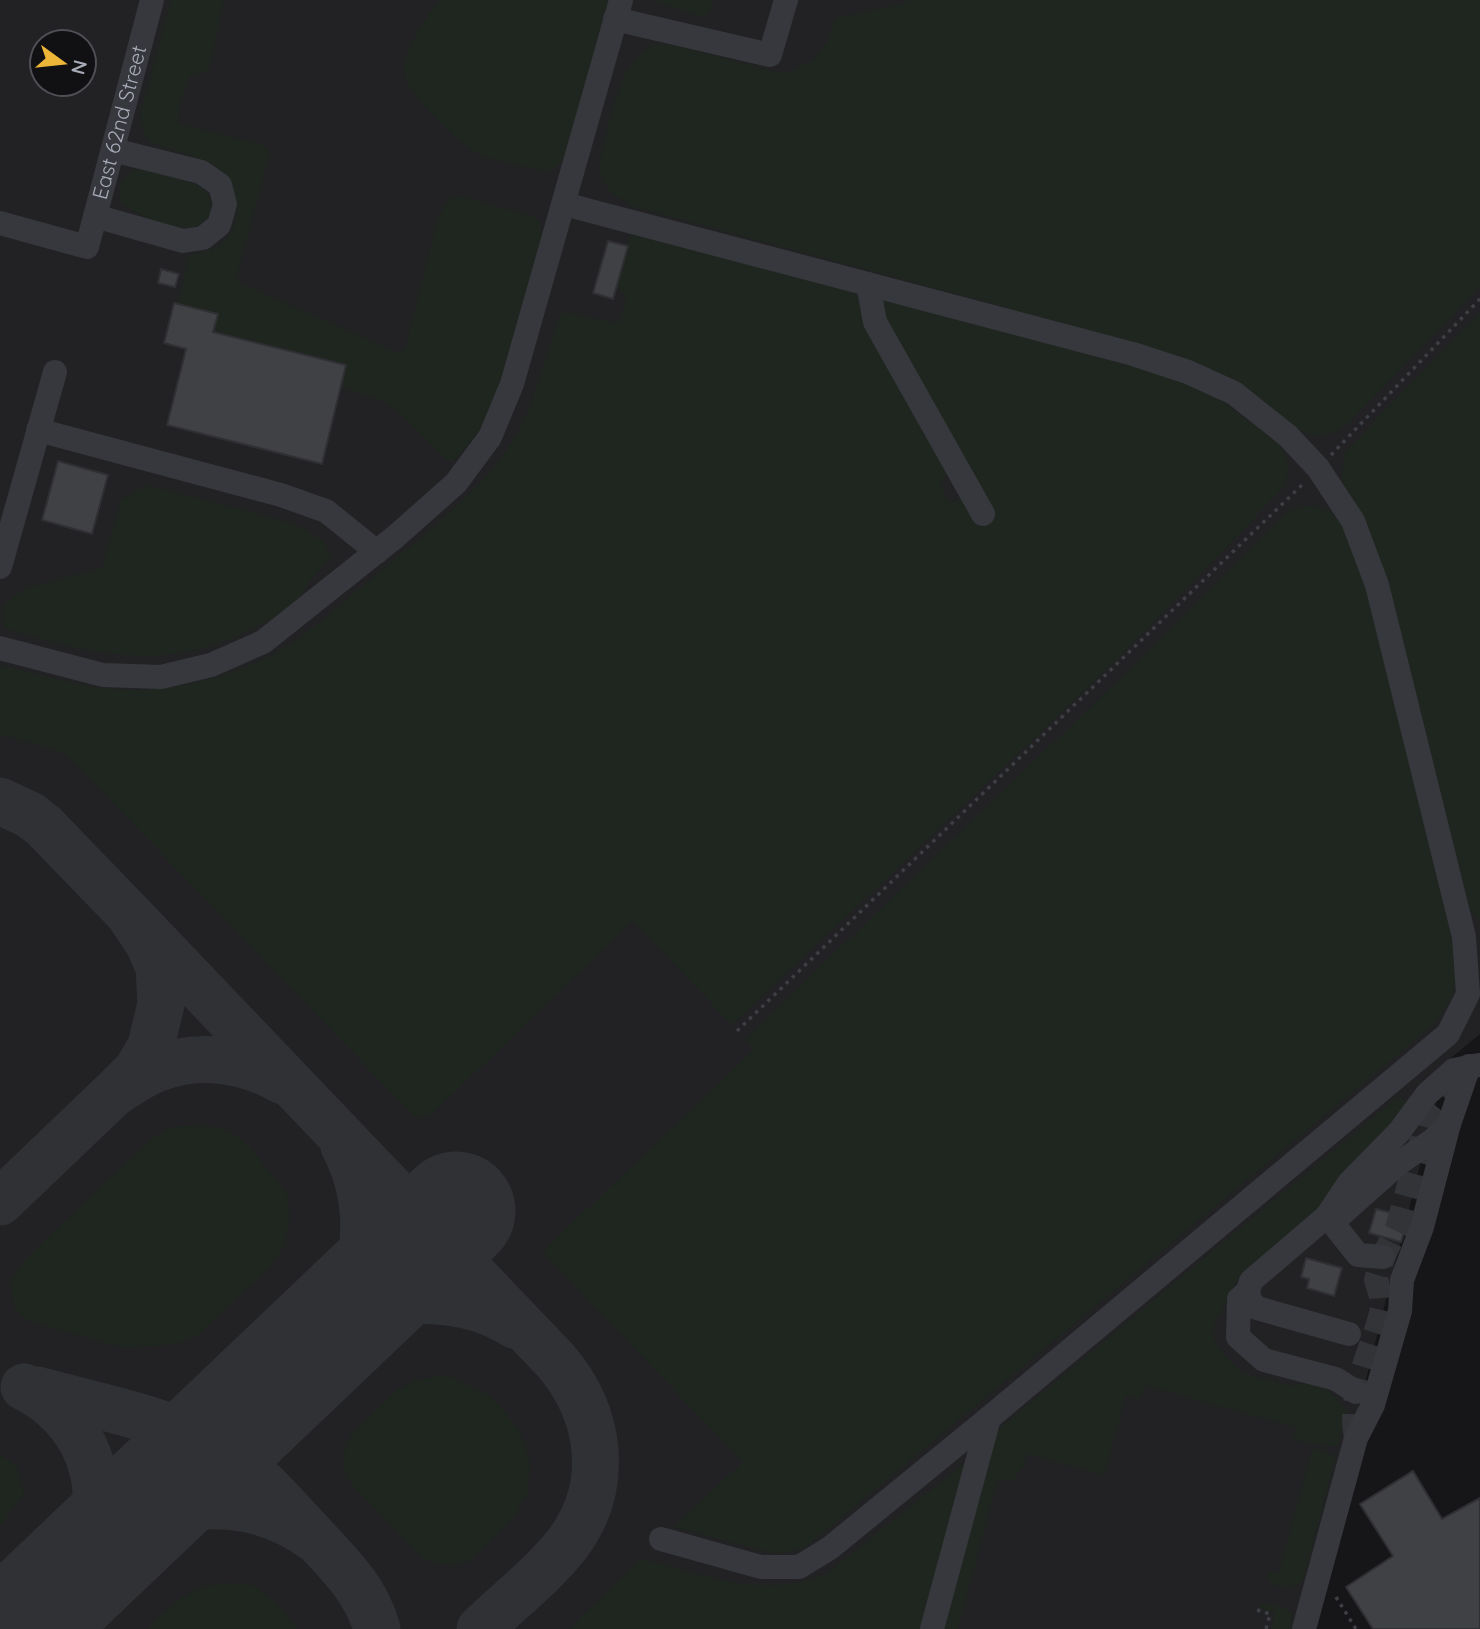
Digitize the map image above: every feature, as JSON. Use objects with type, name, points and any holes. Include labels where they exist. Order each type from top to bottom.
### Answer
[{"type":"street","name":"East 62nd Street","points":[[0,223],[86,247],[152,0]]},
{"type":"street","points":[[0,648],[103,675],[161,677],[211,665],[263,642],[377,552],[456,483],[490,437],[512,384],[618,10],[770,55],[786,0]]},
{"type":"street","points":[[95,216],[183,241],[204,238],[219,225],[225,204],[220,185],[201,172],[113,150]]},
{"type":"street","points":[[564,204],[1133,354],[1188,372],[1234,393],[1288,436],[1318,468],[1353,521],[1377,585],[1464,937],[1468,994],[1448,1034],[830,1548],[799,1567],[761,1567],[661,1539]]},
{"type":"street","points":[[868,284],[875,322],[983,514]]},
{"type":"street","points":[[0,568],[55,372]]},
{"type":"street","points":[[38,430],[281,495],[326,511],[377,552]]},
{"type":"street","points":[[1304,1629],[1356,1438],[1373,1405],[1400,1311],[1402,1280],[1422,1227],[1449,1124],[1474,1065]]},
{"type":"street","points":[[1330,1219],[1349,1183],[1399,1132],[1427,1094],[1454,1070],[1474,1065]]},
{"type":"street","points":[[1356,1392],[1336,1379],[1264,1360],[1238,1337],[1239,1298],[1247,1293],[1251,1281],[1262,1270],[1434,1139],[1449,1124]]},
{"type":"street","points":[[1330,1219],[1358,1255],[1383,1257]]},
{"type":"street","points":[[1247,1293],[1251,1303],[1257,1308],[1349,1334]]},
{"type":"street","points":[[932,1629],[989,1418]]},
{"type":"path","points":[[737,1031],[1318,468],[1480,299]]},
{"type":"path","points":[[1336,1597],[1356,1629]]},
{"type":"path","points":[[1257,1611],[1270,1614],[1266,1629]]},
{"type":"shaded area","points":[[0,0],[1480,0],[1480,1034],[1446,1062],[1303,1629],[0,1629]]},
{"type":"shaded area","points":[[171,0],[224,0],[211,63],[208,70],[189,77],[180,103],[178,124],[262,144],[269,155],[237,276],[238,282],[401,354],[406,345],[439,215],[449,199],[460,196],[534,217],[540,223],[543,235],[496,403],[471,442],[455,460],[448,460],[441,455],[401,414],[383,401],[341,387],[346,365],[213,332],[217,314],[178,304],[189,254],[216,247],[226,239],[233,229],[236,205],[234,192],[221,171],[204,161],[149,142],[143,130],[140,116]]},
{"type":"shaded area","points":[[439,0],[608,0],[567,153],[556,168],[546,172],[473,151],[444,126],[413,91],[404,72],[407,53]]},
{"type":"shaded area","points":[[650,0],[714,0],[709,14],[702,17]]},
{"type":"shaded area","points":[[909,0],[1480,0],[1480,287],[1349,423],[1325,435],[1315,435],[1296,428],[1266,404],[1008,308],[635,207],[616,196],[606,186],[599,165],[611,115],[623,79],[642,52],[655,45],[671,44],[771,71],[789,72],[815,59],[827,42],[835,18],[902,4]]},
{"type":"shaded area","points":[[138,169],[176,178],[203,189],[211,202],[211,209],[205,221],[192,228],[176,227],[141,215],[120,201],[120,190],[125,177]]},
{"type":"shaded area","points":[[631,230],[851,288],[950,468],[941,485],[947,501],[953,502],[963,497],[972,512],[978,514],[984,523],[990,518],[879,318],[876,310],[881,298],[1022,334],[1186,382],[1219,399],[1281,445],[1288,464],[1287,479],[1283,488],[1123,654],[732,1025],[633,921],[431,1115],[419,1118],[414,1116],[65,753],[0,734],[0,667],[3,665],[97,687],[154,689],[236,671],[292,643],[432,529],[489,473],[505,453],[524,419],[561,314],[567,312],[615,323],[620,321],[626,296],[617,287]]},
{"type":"shaded area","points":[[1480,312],[1480,922],[1470,910],[1390,599],[1341,479],[1345,452]]},
{"type":"shaded area","points":[[147,485],[300,527],[323,541],[332,557],[296,601],[275,617],[213,645],[184,652],[155,656],[99,652],[9,630],[3,625],[3,605],[26,588],[102,568],[121,499]]},
{"type":"shaded area","points":[[1314,505],[1330,511],[1341,522],[1367,588],[1457,949],[1456,981],[1451,998],[1433,1025],[805,1548],[776,1554],[677,1528],[675,1525],[743,1462],[545,1255],[546,1248],[754,1050],[745,1039],[1160,640],[1287,513],[1299,507]]},
{"type":"shaded area","points":[[1402,1097],[1407,1102],[1340,1190],[1239,1277],[1214,1325],[1213,1337],[1224,1355],[1240,1372],[1289,1386],[1303,1383],[1324,1385],[1348,1411],[1338,1446],[1293,1440],[1297,1428],[1145,1385],[1140,1399],[1126,1396],[1104,1475],[1027,1454],[1024,1466],[1012,1481],[998,1478],[958,1629],[938,1629],[995,1432],[1392,1102]]},
{"type":"shaded area","points":[[201,1125],[228,1130],[249,1146],[287,1193],[290,1217],[284,1246],[270,1267],[199,1334],[177,1344],[125,1348],[28,1321],[14,1307],[10,1281],[24,1260],[151,1139],[173,1127]]},
{"type":"shaded area","points":[[447,1375],[491,1396],[519,1429],[530,1462],[528,1491],[514,1518],[471,1560],[456,1565],[439,1564],[422,1558],[352,1485],[343,1465],[345,1447],[352,1433],[397,1390],[416,1380]]},
{"type":"shaded area","points":[[1312,1449],[1336,1456],[1303,1581],[1286,1587],[1274,1585],[1267,1577],[1267,1571],[1279,1573]]},
{"type":"shaded area","points":[[0,1455],[17,1466],[24,1494],[0,1526]]},
{"type":"shaded area","points":[[973,1456],[929,1629],[568,1629],[641,1559],[711,1578],[759,1585],[806,1581],[829,1572]]},
{"type":"shaded area","points":[[230,1583],[253,1585],[277,1603],[298,1629],[147,1629],[166,1610],[192,1592]]},
{"type":"shaded area","points":[[1265,1603],[1283,1607],[1290,1612],[1291,1629],[1271,1629],[1275,1613],[1262,1609],[1259,1605]]},
{"type":"building","points":[[608,241],[628,246],[613,299],[593,293]]},
{"type":"building","points":[[161,269],[179,274],[175,287],[158,283]]},
{"type":"building","points":[[174,303],[218,314],[213,332],[346,365],[322,464],[167,425],[186,349],[164,343]]},
{"type":"building","points":[[58,461],[108,475],[92,534],[42,520]]},
{"type":"building","points":[[1376,1209],[1409,1217],[1401,1242],[1369,1233]]},
{"type":"building","points":[[1306,1258],[1342,1268],[1334,1296],[1307,1288],[1309,1279],[1301,1277]]},
{"type":"building","points":[[1413,1471],[1442,1519],[1480,1498],[1480,1629],[1373,1629],[1346,1587],[1393,1556],[1360,1504]]},
{"type":"taxiway","points":[[0,801],[30,815],[44,826],[129,914],[149,944],[159,968],[161,1004],[151,1046],[137,1070],[113,1094],[150,1071],[188,1061],[221,1060],[237,1063],[253,1067],[283,1081]]},
{"type":"taxiway","points":[[129,914],[556,1361],[583,1404],[595,1450],[595,1474],[591,1498],[582,1521],[548,1566],[480,1629]]},
{"type":"taxiway","points":[[0,1202],[113,1094]]},
{"type":"taxiway","points":[[344,1146],[352,1163],[362,1200],[364,1219],[361,1256],[348,1292],[305,1354],[351,1320],[376,1308],[396,1303],[437,1301],[458,1304],[478,1308],[514,1325]]},
{"type":"taxiway","points":[[24,1387],[45,1400],[63,1416],[78,1435],[88,1456],[96,1501],[93,1525],[80,1557],[64,1581],[38,1609],[130,1531],[160,1516],[183,1509],[229,1506],[252,1510],[296,1527],[316,1540]]},
{"type":"taxiway","points":[[37,1390],[161,1424],[208,1444],[241,1464],[274,1494],[343,1569],[366,1602],[377,1629]]},
{"type":"runway","points":[[17,1629],[456,1211]]},
{"type":"tunnel","points":[[1356,1438],[1354,1421],[1358,1388],[1382,1309],[1376,1280],[1383,1257],[1397,1228],[1429,1114],[1459,1077]]}]
